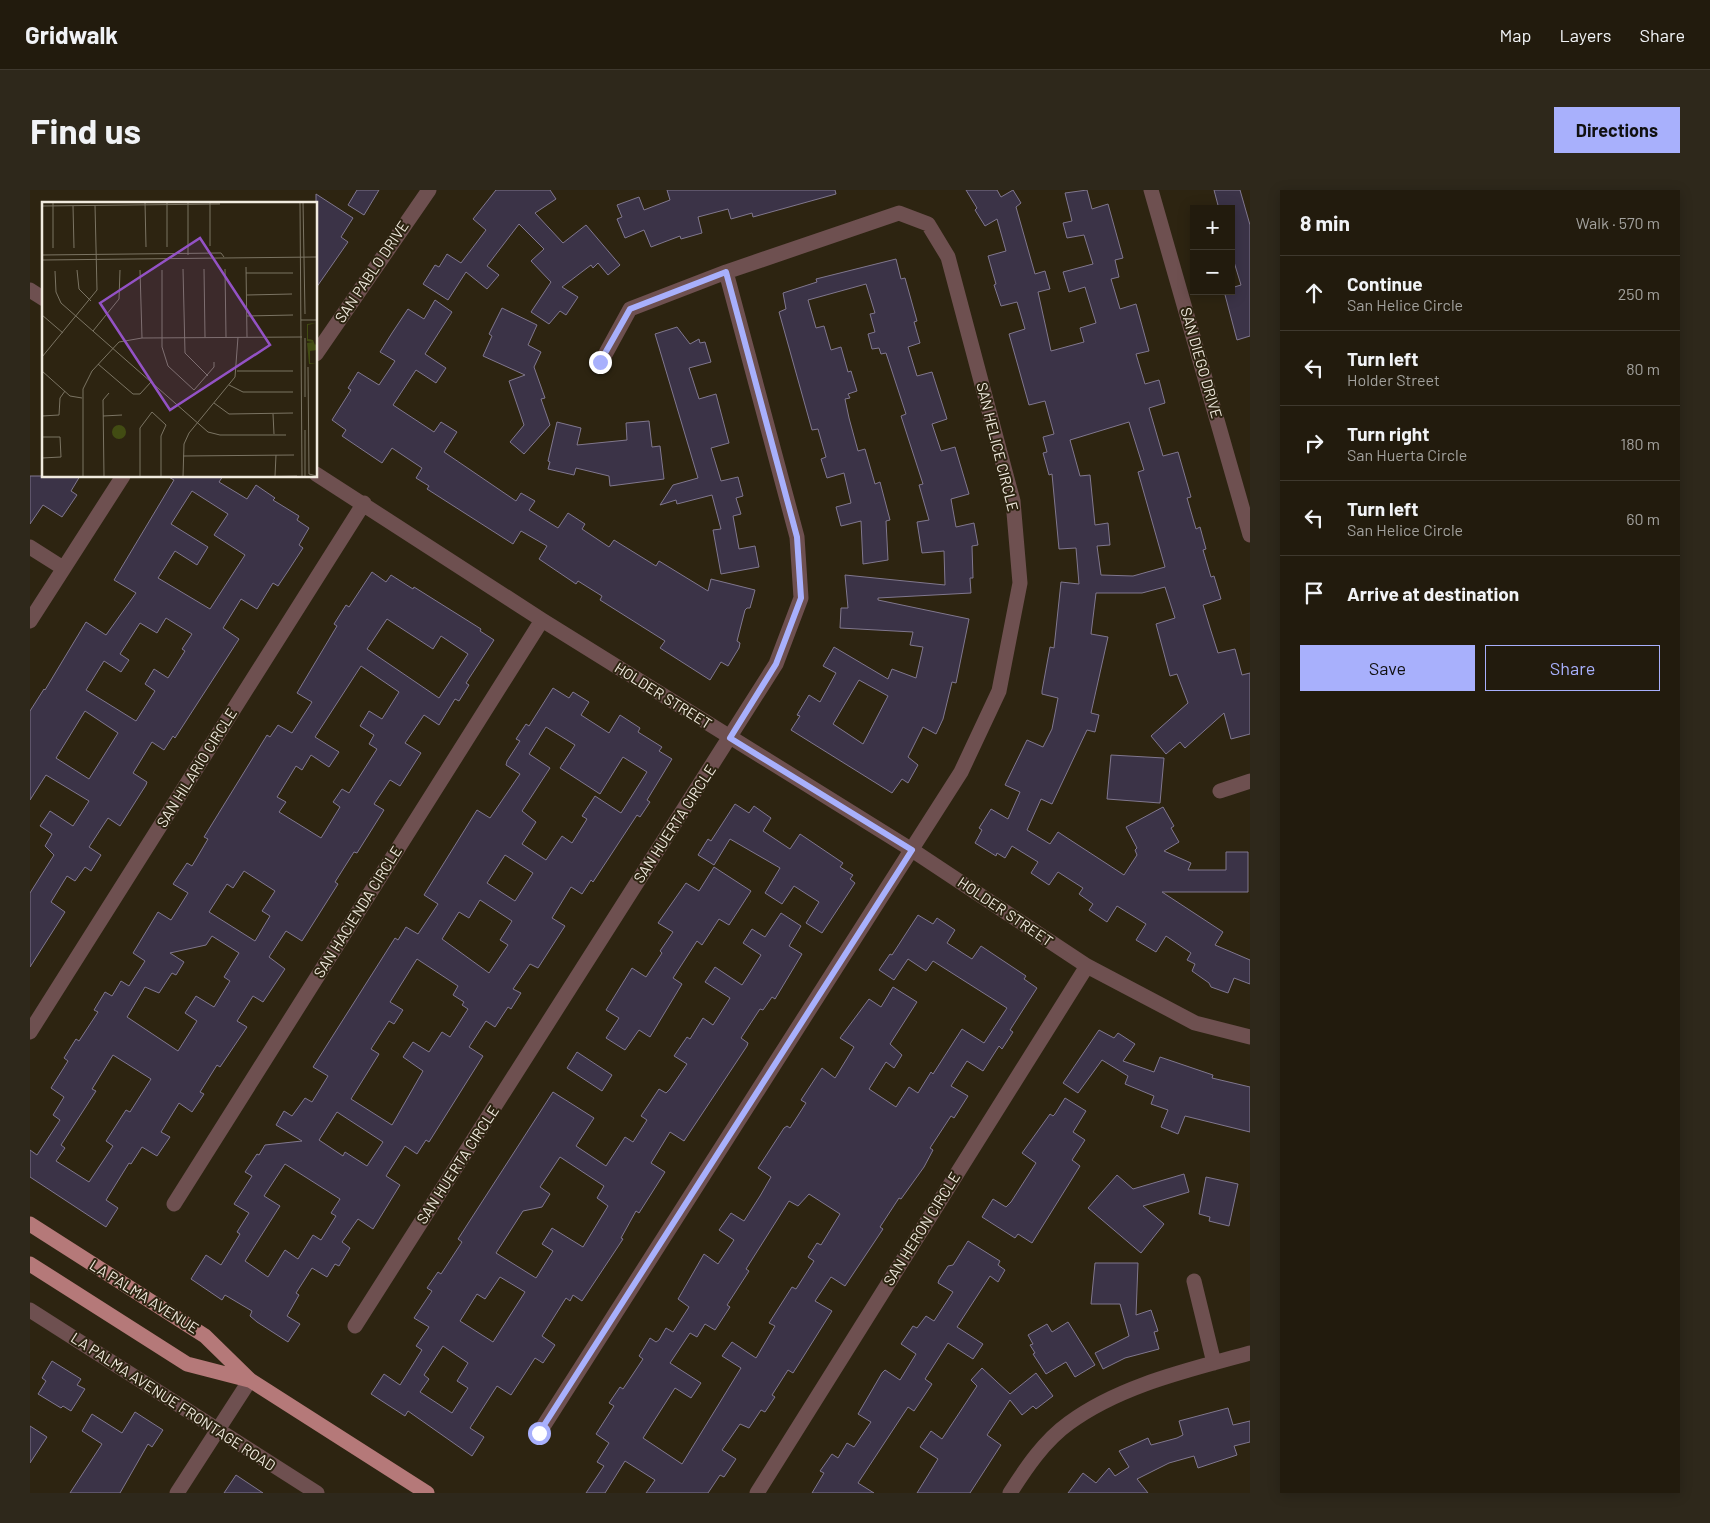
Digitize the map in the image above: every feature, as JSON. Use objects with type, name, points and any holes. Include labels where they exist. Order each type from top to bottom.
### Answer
[{"type":"main road","name":"LA PALMA AVENUE","points":[[30,1224],[205,1336],[250,1380],[428,1493]]},
{"type":"main road","name":"LA PALMA AVENUE","points":[[30,1264],[187,1364],[250,1380]]},
{"type":"street","name":"SAN PABLO DRIVE","points":[[318,351],[429,190]]},
{"type":"street","name":"SAN DIEGO DRIVE","points":[[1151,190],[1250,535]]},
{"type":"street","name":"SAN HELICE CIRCLE","points":[[539,1433],[961,772],[999,691],[1020,583],[1013,501],[948,257],[928,224],[899,213],[726,272],[630,309],[600,362]]},
{"type":"street","name":"SAN HUERTA CIRCLE","points":[[355,1326],[776,664],[801,598],[797,537],[726,272]]},
{"type":"street","points":[[30,290],[42,297]]},
{"type":"street","name":"HOLDER STREET","points":[[318,475],[364,503],[542,620],[912,850],[1086,966],[1195,1023],[1250,1037]]},
{"type":"street","points":[[30,621],[122,478]]},
{"type":"street","name":"SAN HILARIO CIRCLE","points":[[30,1032],[364,503]]},
{"type":"street","points":[[30,547],[63,568]]},
{"type":"street","name":"SAN HACIENDA CIRCLE","points":[[174,1204],[542,620]]},
{"type":"street","points":[[1220,791],[1250,781]]},
{"type":"street","name":"SAN HERON CIRCLE","points":[[757,1493],[1086,966]]},
{"type":"street","points":[[1194,1281],[1214,1363]]},
{"type":"street","name":"LA PALMA AVENUE FRONTAGE ROAD","points":[[30,1310],[317,1493]]},
{"type":"street","points":[[1010,1493],[1036,1454],[1068,1424],[1104,1401],[1138,1387],[1250,1353]]},
{"type":"street","points":[[177,1493],[250,1380]]},
{"type":"building","points":[[357,190],[379,190],[364,215],[348,205]]},
{"type":"building","points":[[496,190],[550,190],[556,199],[535,213],[563,243],[586,225],[620,265],[608,275],[598,263],[593,268],[591,265],[562,287],[578,297],[566,315],[560,311],[549,324],[531,312],[551,282],[531,261],[544,249],[519,224],[487,266],[499,275],[487,289],[466,272],[448,300],[423,284],[435,265],[439,267],[447,254],[461,263],[486,230],[473,219]]},
{"type":"building","points":[[667,190],[835,190],[836,194],[753,217],[752,213],[731,219],[728,209],[698,217],[702,233],[681,239],[680,236],[651,247],[644,230],[625,238],[617,219],[622,217],[617,205],[639,197],[644,210],[670,200]]},
{"type":"building","points":[[966,190],[997,190],[1001,197],[1013,190],[1021,203],[1016,207],[1035,274],[1045,271],[1050,289],[1038,292],[1051,351],[1084,342],[1080,328],[1096,323],[1085,287],[1069,292],[1063,272],[1093,264],[1084,235],[1067,238],[1063,223],[1072,221],[1065,193],[1087,190],[1092,209],[1108,204],[1123,258],[1115,260],[1119,277],[1111,279],[1120,309],[1136,304],[1149,351],[1136,354],[1145,384],[1159,380],[1165,403],[1149,408],[1163,456],[1178,452],[1191,497],[1187,498],[1196,529],[1200,527],[1206,549],[1203,550],[1211,577],[1214,576],[1221,599],[1203,605],[1218,653],[1235,649],[1242,675],[1250,673],[1250,734],[1231,739],[1224,713],[1185,748],[1180,742],[1166,754],[1151,736],[1188,703],[1177,674],[1170,676],[1156,624],[1175,618],[1165,587],[1142,593],[1096,593],[1091,634],[1108,637],[1091,713],[1099,715],[1095,732],[1087,730],[1052,804],[1041,799],[1027,830],[1050,844],[1058,832],[1124,875],[1137,855],[1135,850],[1137,848],[1126,827],[1163,807],[1174,826],[1171,828],[1179,842],[1164,851],[1191,863],[1188,870],[1226,870],[1226,852],[1248,852],[1248,892],[1162,892],[1223,932],[1215,945],[1250,960],[1250,984],[1234,978],[1228,993],[1211,987],[1209,983],[1192,971],[1195,964],[1187,960],[1191,953],[1166,936],[1156,952],[1136,940],[1146,924],[1117,906],[1107,922],[1089,910],[1093,904],[1079,894],[1083,888],[1058,872],[1049,885],[1031,873],[1038,862],[1012,846],[1005,858],[997,853],[996,856],[975,843],[982,830],[979,828],[991,809],[1008,819],[1020,792],[1005,785],[1027,740],[1043,747],[1052,729],[1058,698],[1042,694],[1042,691],[1050,647],[1054,648],[1061,582],[1079,584],[1076,548],[1059,549],[1052,474],[1049,475],[1043,453],[1047,452],[1043,437],[1054,434],[1045,401],[1029,405],[1009,334],[1025,329],[1017,302],[1001,306],[994,285],[996,284],[988,256],[1006,251],[997,219],[985,226],[975,210],[977,208]],"holes":[[[1129,422],[1144,470],[1138,472],[1165,567],[1133,576],[1101,575],[1097,546],[1110,545],[1108,523],[1095,525],[1090,475],[1080,476],[1070,440]]]},
{"type":"building","points":[[1214,190],[1240,190],[1250,225],[1250,336],[1237,340],[1225,295],[1235,295],[1235,287],[1241,285],[1235,265],[1235,205],[1218,205]]},
{"type":"building","points":[[316,194],[353,218],[341,237],[348,242],[318,285],[318,202],[316,202]]},
{"type":"building","points":[[896,259],[901,279],[905,278],[917,321],[914,322],[920,343],[908,347],[917,376],[932,372],[947,419],[932,424],[941,451],[955,447],[969,494],[951,499],[956,527],[974,523],[978,545],[972,546],[973,578],[970,578],[971,593],[878,598],[878,600],[969,619],[956,683],[952,682],[943,719],[936,734],[923,727],[908,757],[918,765],[908,783],[902,779],[892,793],[791,730],[800,716],[797,715],[809,695],[820,702],[836,673],[823,666],[834,647],[888,679],[892,669],[916,678],[923,647],[910,645],[913,632],[840,628],[841,608],[848,608],[845,575],[945,585],[944,551],[922,553],[917,522],[929,520],[919,485],[923,484],[901,416],[906,414],[886,353],[881,354],[879,348],[872,349],[868,334],[875,332],[870,314],[875,313],[866,284],[808,300],[816,328],[824,326],[831,350],[841,347],[848,372],[851,371],[857,391],[848,394],[850,398],[845,399],[858,451],[865,449],[875,484],[880,482],[890,520],[886,521],[888,560],[863,564],[861,521],[841,526],[836,507],[851,503],[844,473],[827,478],[821,459],[826,457],[818,429],[812,430],[779,312],[786,309],[783,293],[817,282],[816,279]],"holes":[[[859,680],[888,696],[863,744],[833,724]]]},
{"type":"building","points":[[435,300],[452,312],[425,354],[446,368],[436,383],[416,370],[393,405],[434,432],[441,422],[457,432],[444,452],[516,501],[521,493],[535,501],[529,510],[558,528],[568,513],[585,524],[582,529],[609,547],[614,540],[656,566],[659,561],[708,591],[711,579],[755,590],[750,608],[745,610],[737,641],[740,643],[739,648],[728,666],[721,662],[710,680],[660,648],[665,641],[600,600],[602,596],[578,581],[576,584],[539,559],[547,546],[521,531],[513,544],[427,489],[429,486],[416,478],[422,468],[392,448],[382,463],[342,436],[346,430],[332,420],[351,390],[348,388],[358,372],[379,385],[395,361],[380,352],[392,333],[408,309],[424,319]]},
{"type":"building","points":[[502,308],[537,325],[528,345],[541,352],[534,367],[545,398],[541,399],[550,425],[524,454],[510,442],[524,425],[509,381],[525,375],[483,356],[492,336],[489,334]]},
{"type":"building","points":[[677,327],[690,344],[699,339],[700,343],[705,342],[711,362],[689,368],[699,399],[716,394],[729,443],[711,448],[721,481],[738,477],[743,496],[736,498],[741,514],[733,516],[739,549],[755,546],[759,567],[721,574],[713,530],[721,529],[712,495],[677,504],[676,500],[660,505],[673,485],[698,478],[655,334]]},
{"type":"building","points":[[649,421],[652,447],[660,446],[664,479],[610,486],[609,476],[576,468],[574,475],[548,469],[550,462],[548,461],[557,422],[581,428],[577,445],[627,440],[626,423]]},
{"type":"building","points":[[30,476],[42,476],[42,478],[79,478],[71,491],[77,495],[62,517],[43,505],[30,524]]},
{"type":"building","points":[[170,478],[222,478],[219,482],[247,499],[256,485],[275,498],[273,500],[299,516],[297,520],[309,528],[299,545],[303,548],[278,586],[273,583],[257,609],[241,599],[223,628],[239,639],[175,738],[173,736],[164,750],[152,742],[133,773],[147,782],[146,785],[120,826],[108,818],[89,847],[101,855],[91,871],[85,867],[75,881],[67,876],[51,902],[65,912],[30,967],[30,893],[54,855],[45,846],[52,834],[40,826],[50,811],[73,826],[89,801],[46,775],[30,800],[30,711],[45,690],[86,622],[106,635],[136,593],[114,580],[174,480]],"holes":[[[192,491],[228,514],[214,535],[245,555],[210,609],[158,578],[175,551],[197,565],[208,547],[171,524]],[[166,618],[192,634],[182,649],[185,651],[168,678],[154,669],[145,684],[155,691],[136,721],[86,690],[104,661],[121,672],[129,660],[120,654],[140,623],[157,633]],[[85,711],[118,733],[89,779],[56,758]]]},
{"type":"building","points":[[372,572],[386,582],[391,575],[413,589],[414,587],[481,629],[480,631],[494,640],[466,683],[469,685],[459,701],[455,699],[439,725],[424,715],[405,743],[421,753],[400,786],[390,780],[374,804],[384,810],[357,853],[354,852],[335,882],[338,884],[302,941],[286,931],[269,957],[285,969],[263,1002],[253,996],[237,1021],[247,1027],[220,1067],[217,1065],[200,1092],[204,1094],[192,1112],[179,1103],[161,1132],[170,1137],[157,1156],[142,1147],[131,1164],[129,1163],[106,1200],[118,1208],[106,1227],[30,1177],[30,1150],[37,1155],[60,1120],[53,1115],[64,1097],[51,1088],[68,1061],[64,1058],[76,1039],[79,1041],[98,1012],[94,1010],[105,992],[112,996],[121,981],[129,986],[145,961],[133,953],[158,912],[171,920],[188,893],[173,884],[187,863],[192,866],[208,839],[204,837],[267,735],[270,737],[278,725],[292,733],[312,702],[297,693],[337,626],[334,624],[346,605],[349,607]],"holes":[[[387,619],[433,649],[441,636],[468,654],[439,698],[367,649]],[[361,666],[399,692],[382,719],[369,711],[360,726],[374,735],[369,744],[377,749],[349,793],[342,789],[333,802],[340,807],[321,838],[279,812],[286,802],[277,797],[296,766],[302,770],[311,755],[329,767],[339,752],[315,737]],[[244,871],[275,891],[262,911],[270,916],[255,941],[209,912],[227,884],[233,888]],[[212,936],[239,953],[224,977],[230,981],[214,1007],[196,996],[185,1013],[197,1021],[178,1051],[127,1017],[145,987],[159,993],[172,973],[176,975],[184,962],[170,953],[206,945]],[[113,1055],[151,1079],[130,1112],[126,1110],[106,1141],[113,1146],[89,1182],[56,1161],[65,1148],[61,1145],[96,1091],[92,1089]]]},
{"type":"building","points":[[553,688],[569,698],[573,692],[589,702],[581,715],[609,733],[620,715],[640,728],[638,732],[662,747],[659,751],[672,759],[647,800],[650,802],[640,817],[637,815],[593,882],[591,880],[582,894],[571,887],[552,918],[565,926],[538,968],[530,964],[513,989],[521,993],[511,1009],[508,1007],[495,1027],[486,1021],[469,1047],[483,1056],[429,1142],[426,1140],[417,1154],[405,1146],[386,1176],[400,1185],[373,1229],[358,1219],[342,1242],[350,1248],[339,1266],[335,1264],[327,1277],[312,1268],[296,1293],[299,1295],[287,1316],[300,1324],[288,1342],[250,1316],[252,1311],[225,1295],[222,1300],[191,1279],[206,1255],[221,1265],[240,1234],[237,1232],[249,1213],[234,1204],[252,1176],[245,1172],[257,1154],[259,1155],[265,1145],[302,1141],[276,1125],[284,1111],[292,1116],[305,1098],[312,1102],[328,1076],[313,1067],[395,938],[398,940],[406,927],[418,934],[438,904],[424,895],[477,810],[490,818],[520,774],[506,765],[520,741],[516,739],[526,724],[529,726]],"holes":[[[546,727],[575,745],[560,768],[600,794],[623,757],[647,772],[621,813],[595,796],[582,816],[587,819],[572,843],[562,836],[546,860],[522,844],[536,822],[522,811],[550,768],[529,754]],[[505,855],[533,873],[515,901],[487,883]],[[480,900],[512,921],[500,940],[508,945],[489,973],[442,939],[459,912],[469,918]],[[417,959],[458,986],[453,995],[464,1002],[462,1005],[468,1009],[450,1037],[442,1032],[429,1052],[413,1042],[403,1057],[423,1071],[392,1125],[351,1099],[379,1054],[371,1049],[389,1021],[394,1024],[403,1010],[390,1002]],[[337,1112],[383,1142],[367,1166],[345,1152],[343,1156],[319,1140]],[[285,1164],[340,1199],[331,1213],[336,1216],[321,1240],[313,1235],[298,1259],[285,1250],[268,1277],[245,1261],[280,1206],[264,1196]]]},
{"type":"building","points":[[1111,755],[1164,758],[1160,803],[1107,799]]},
{"type":"building","points":[[735,804],[749,813],[754,806],[771,818],[763,831],[790,849],[800,834],[843,863],[840,867],[853,875],[850,879],[855,883],[822,933],[806,923],[819,902],[794,886],[782,904],[765,893],[780,868],[730,839],[714,865],[698,855],[708,839],[711,841]]},
{"type":"building","points":[[714,867],[751,891],[729,925],[719,919],[702,945],[697,941],[673,978],[682,984],[650,1037],[639,1030],[625,1050],[606,1038],[619,1018],[606,1010],[632,968],[646,977],[662,953],[660,951],[673,932],[658,923],[686,883],[699,891]]},
{"type":"building","points":[[781,913],[801,926],[789,946],[802,954],[775,999],[772,997],[763,1010],[760,1009],[741,1038],[748,1043],[747,1046],[684,1141],[670,1132],[651,1163],[665,1172],[639,1213],[636,1211],[621,1238],[623,1239],[582,1301],[573,1295],[570,1301],[566,1298],[542,1336],[555,1345],[543,1363],[535,1358],[511,1395],[497,1386],[470,1428],[484,1437],[472,1456],[408,1411],[405,1416],[371,1394],[384,1374],[400,1385],[422,1350],[416,1346],[429,1327],[414,1318],[432,1291],[427,1288],[438,1272],[441,1274],[462,1242],[458,1239],[553,1092],[594,1118],[576,1146],[606,1166],[625,1137],[633,1142],[647,1120],[641,1116],[659,1089],[666,1093],[687,1064],[674,1056],[687,1037],[690,1039],[703,1018],[713,1025],[730,998],[705,982],[715,967],[742,985],[761,955],[743,943],[752,929],[765,937]],"holes":[[[560,1157],[604,1186],[597,1198],[608,1206],[583,1247],[552,1228],[542,1244],[553,1251],[536,1278],[496,1253],[523,1211],[542,1207],[550,1194],[540,1187]],[[500,1277],[525,1292],[493,1342],[460,1321],[477,1294],[485,1299]],[[443,1346],[468,1363],[457,1381],[468,1388],[452,1413],[420,1392],[429,1379],[424,1375]]]},
{"type":"building","points":[[918,915],[933,924],[937,918],[955,930],[947,943],[972,959],[981,946],[1026,976],[1024,979],[1037,988],[1010,1030],[1013,1032],[1002,1049],[999,1046],[983,1071],[967,1061],[951,1086],[968,1096],[954,1118],[951,1116],[930,1148],[933,1150],[924,1167],[901,1199],[899,1198],[880,1227],[883,1229],[845,1286],[831,1277],[815,1301],[832,1311],[793,1373],[788,1370],[772,1395],[775,1397],[765,1412],[761,1410],[749,1428],[740,1424],[722,1450],[736,1459],[724,1477],[720,1475],[708,1493],[646,1493],[655,1480],[625,1461],[605,1493],[586,1493],[604,1466],[597,1462],[609,1443],[596,1434],[614,1406],[609,1403],[620,1387],[623,1389],[643,1359],[639,1356],[650,1338],[656,1342],[666,1328],[673,1332],[689,1307],[678,1299],[704,1254],[718,1264],[734,1240],[719,1230],[731,1213],[744,1221],[771,1177],[758,1168],[784,1128],[787,1126],[790,1128],[806,1103],[801,1100],[822,1068],[835,1078],[854,1047],[840,1038],[869,999],[881,1007],[893,987],[917,1002],[890,1044],[902,1055],[894,1068],[886,1062],[869,1089],[896,1107],[909,1087],[918,1093],[931,1072],[933,1074],[962,1029],[984,1043],[1007,1008],[933,961],[926,971],[908,959],[894,980],[879,970],[890,954],[892,955]],"holes":[[[809,1194],[840,1214],[821,1245],[817,1243],[808,1257],[814,1261],[796,1289],[792,1287],[769,1323],[775,1326],[756,1358],[732,1342],[722,1356],[741,1368],[682,1464],[643,1438],[675,1388],[691,1398],[701,1383],[670,1363],[690,1333],[697,1337],[705,1324],[715,1330],[730,1307],[727,1305],[749,1271],[746,1269],[789,1201],[798,1206]]]},
{"type":"building","points":[[1099,1030],[1114,1038],[1118,1033],[1135,1044],[1123,1061],[1154,1072],[1160,1057],[1213,1075],[1212,1078],[1250,1087],[1250,1132],[1185,1116],[1178,1134],[1161,1127],[1168,1110],[1151,1104],[1154,1096],[1125,1084],[1128,1076],[1102,1060],[1078,1093],[1063,1083]]},
{"type":"building","points":[[577,1052],[612,1075],[602,1091],[567,1068]]},
{"type":"building","points":[[1065,1098],[1086,1111],[1073,1132],[1085,1140],[1072,1160],[1080,1166],[1032,1243],[1018,1234],[1015,1238],[982,1217],[993,1199],[1006,1207],[1011,1202],[1036,1163],[1022,1153],[1050,1114],[1053,1116],[1055,1114]]},
{"type":"building","points":[[1184,1174],[1189,1192],[1143,1206],[1164,1224],[1141,1253],[1088,1208],[1117,1175],[1133,1189]]},
{"type":"building","points":[[1206,1177],[1238,1184],[1229,1226],[1209,1221],[1210,1217],[1199,1214]]},
{"type":"building","points":[[968,1241],[1000,1261],[998,1265],[1005,1270],[998,1282],[990,1276],[957,1327],[983,1344],[973,1359],[948,1343],[925,1379],[932,1384],[914,1411],[908,1407],[858,1483],[874,1493],[812,1493],[824,1473],[820,1471],[832,1454],[838,1458],[847,1443],[854,1447],[871,1422],[858,1414],[882,1373],[885,1370],[900,1380],[916,1354],[901,1344],[913,1326],[917,1328],[926,1316],[934,1321],[953,1292],[938,1283],[948,1266],[953,1265]]},
{"type":"building","points":[[1095,1263],[1138,1263],[1136,1315],[1151,1310],[1158,1331],[1154,1332],[1159,1349],[1125,1358],[1103,1369],[1095,1353],[1129,1336],[1120,1304],[1091,1304]]},
{"type":"building","points":[[1068,1322],[1095,1365],[1075,1377],[1066,1362],[1046,1374],[1033,1354],[1035,1353],[1030,1345],[1033,1344],[1028,1335],[1047,1324],[1052,1332]]},
{"type":"building","points":[[52,1361],[81,1379],[77,1385],[85,1389],[71,1411],[63,1406],[61,1408],[38,1394],[46,1381],[42,1378]]},
{"type":"building","points":[[982,1368],[1010,1394],[1036,1373],[1053,1396],[1036,1409],[1033,1406],[1022,1415],[1010,1400],[987,1435],[1001,1445],[970,1493],[917,1493],[938,1459],[920,1447],[931,1431],[942,1439],[977,1386],[971,1380]]},
{"type":"building","points":[[1228,1408],[1233,1425],[1250,1421],[1250,1442],[1234,1446],[1237,1455],[1198,1468],[1194,1456],[1169,1463],[1137,1479],[1148,1493],[1068,1493],[1083,1473],[1096,1483],[1109,1468],[1115,1476],[1129,1467],[1119,1451],[1148,1438],[1151,1445],[1177,1438],[1183,1435],[1179,1421]]},
{"type":"building","points":[[135,1412],[163,1430],[152,1447],[148,1444],[120,1493],[70,1493],[102,1444],[82,1431],[92,1414],[122,1433]]},
{"type":"building","points":[[30,1426],[47,1437],[30,1463]]},
{"type":"building","points":[[236,1475],[263,1493],[224,1493]]},
{"type":"route","points":[[539,1433],[912,850],[730,738],[776,664],[801,598],[797,537],[726,272],[630,309],[600,362]]}]
